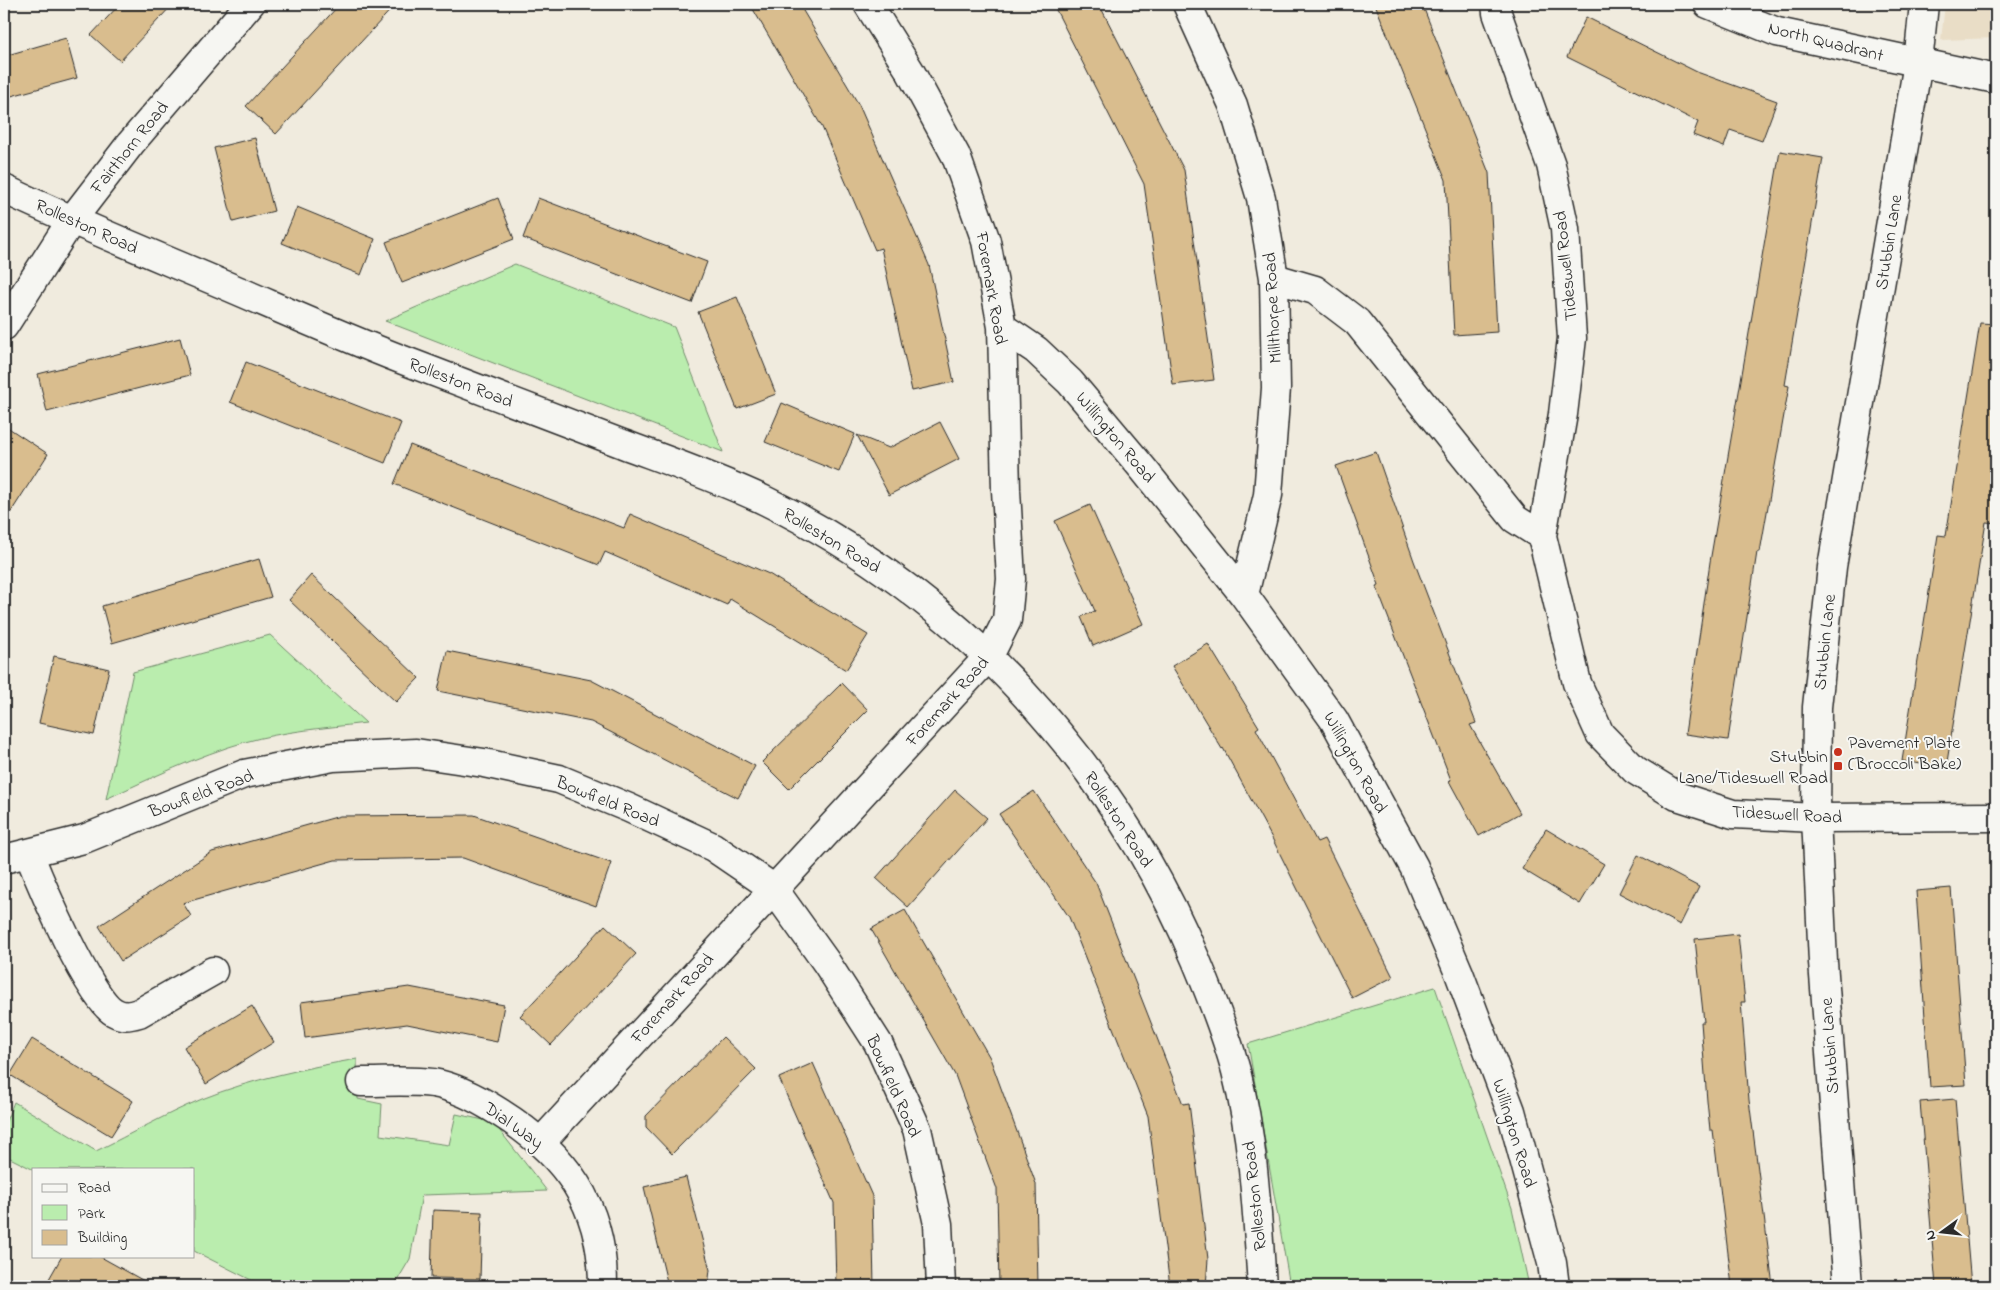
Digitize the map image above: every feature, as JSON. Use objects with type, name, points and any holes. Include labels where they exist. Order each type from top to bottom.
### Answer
[{"type":"street","name":"Fairthorn Road","points":[[4,326],[71,221],[131,143],[250,4]]},
{"type":"street","name":"Foremark Road","points":[[542,1141],[773,888],[989,656],[1007,620],[1012,579],[1006,490],[1002,328],[986,241],[956,156],[910,71],[868,4]]},
{"type":"street","name":"Millthorpe Road","points":[[1187,4],[1233,105],[1261,198],[1274,278],[1276,388],[1268,495],[1244,595]]},
{"type":"street","name":"Tideswell Road","points":[[1496,4],[1497,14],[1551,165],[1565,229],[1572,338],[1563,414],[1542,536],[1577,682],[1600,734],[1635,770],[1677,796],[1734,814],[1816,818],[1996,817]]},
{"type":"street","name":"North Quadrant","points":[[1708,4],[1777,32],[1996,79]]},
{"type":"street","name":"Stubbin Lane","points":[[1848,1286],[1822,962],[1816,818],[1817,707],[1832,566],[1918,62],[1924,4]]},
{"type":"street","name":"Rolleston Road","points":[[4,189],[71,221],[382,352],[688,468],[766,501],[839,541],[904,584],[989,656],[1077,755],[1129,828],[1177,916],[1210,994],[1236,1070],[1254,1171],[1262,1286]]},
{"type":"street","points":[[1274,278],[1315,290],[1357,322],[1515,519],[1542,536]]},
{"type":"street","name":"Willington Road","points":[[1002,328],[1036,350],[1070,382],[1144,470],[1244,595],[1334,720],[1414,867],[1460,972],[1511,1111],[1552,1264],[1555,1286]]},
{"type":"street","name":"Bowfield Road","points":[[16,856],[84,839],[244,774],[333,757],[416,753],[484,763],[559,779],[629,808],[713,847],[773,888],[826,962],[878,1043],[917,1129],[938,1224],[941,1286]]},
{"type":"street","points":[[16,856],[53,912],[99,997],[112,1011],[126,1016],[139,1013],[213,971]]},
{"type":"street","name":"Dial Way","points":[[361,1082],[435,1083],[476,1098],[542,1141],[572,1175],[593,1219],[603,1269],[604,1286]]},
{"type":"shaded area","points":[[1945,4],[1996,4],[1996,38],[1941,40]]},
{"type":"green space","points":[[515,264],[674,327],[723,452],[385,321]]},
{"type":"green space","points":[[270,635],[366,723],[290,732],[245,742],[157,775],[106,799],[133,672]]},
{"type":"green space","points":[[1435,987],[1512,1208],[1529,1286],[1290,1286],[1248,1044]]},
{"type":"green space","points":[[357,1059],[358,1099],[382,1104],[380,1135],[449,1145],[456,1114],[493,1122],[547,1191],[422,1195],[410,1259],[394,1286],[263,1286],[195,1252],[195,1168],[32,1169],[4,1155],[4,1126],[14,1102],[96,1151],[202,1099],[240,1086],[318,1066]]},
{"type":"building","points":[[120,4],[173,4],[120,61],[91,35]]},
{"type":"building","points":[[340,4],[396,4],[276,134],[246,106]]},
{"type":"building","points":[[750,4],[799,4],[859,105],[929,265],[954,382],[912,391],[881,248],[875,250],[822,127]]},
{"type":"building","points":[[1053,4],[1099,4],[1184,170],[1214,380],[1173,385],[1144,184]]},
{"type":"building","points":[[1375,4],[1422,4],[1489,173],[1497,332],[1454,335],[1446,180]]},
{"type":"building","points":[[1586,17],[1697,72],[1777,101],[1762,141],[1730,130],[1724,147],[1693,135],[1698,122],[1567,57]]},
{"type":"building","points":[[66,38],[77,78],[4,98],[4,56]]},
{"type":"building","points":[[255,138],[274,211],[233,222],[214,148]]},
{"type":"building","points":[[1780,151],[1823,158],[1785,385],[1789,386],[1760,552],[1757,552],[1728,740],[1685,734],[1710,562]]},
{"type":"building","points":[[498,198],[514,239],[402,283],[386,242]]},
{"type":"building","points":[[538,198],[707,262],[692,303],[523,238]]},
{"type":"building","points":[[297,207],[375,239],[361,275],[282,243]]},
{"type":"building","points":[[737,297],[776,394],[737,409],[698,312]]},
{"type":"building","points":[[1980,323],[1996,324],[1996,523],[1986,522],[1946,768],[1902,761],[1938,535],[1946,536]]},
{"type":"building","points":[[180,338],[190,375],[47,412],[38,374]]},
{"type":"building","points":[[246,362],[401,423],[385,463],[230,402]]},
{"type":"building","points":[[782,403],[855,434],[839,472],[765,442]]},
{"type":"building","points":[[940,422],[959,459],[889,495],[857,435],[889,448]]},
{"type":"building","points":[[4,425],[48,454],[4,523]]},
{"type":"building","points":[[410,445],[624,528],[630,514],[769,574],[868,635],[846,670],[730,599],[727,605],[605,552],[599,565],[394,484]]},
{"type":"building","points":[[1376,452],[1414,561],[1476,723],[1470,725],[1520,813],[1479,836],[1449,781],[1451,780],[1376,586],[1379,585],[1336,466]]},
{"type":"building","points":[[1090,505],[1143,624],[1093,646],[1081,617],[1095,611],[1055,521]]},
{"type":"building","points":[[259,559],[271,597],[112,643],[102,606]]},
{"type":"building","points":[[311,575],[419,678],[396,702],[289,600]]},
{"type":"building","points":[[1208,644],[1259,727],[1256,729],[1317,842],[1324,839],[1393,977],[1352,998],[1273,840],[1223,748],[1172,666]]},
{"type":"building","points":[[447,651],[591,680],[755,766],[738,798],[591,722],[438,691]]},
{"type":"building","points":[[54,656],[109,669],[94,735],[39,723]]},
{"type":"building","points":[[842,683],[868,710],[789,789],[762,762]]},
{"type":"building","points":[[955,790],[987,818],[908,907],[876,878]]},
{"type":"building","points":[[1034,791],[1096,883],[1183,1104],[1189,1103],[1208,1259],[1206,1286],[1170,1286],[1148,1116],[1069,917],[999,814]]},
{"type":"building","points":[[474,815],[611,863],[596,906],[463,858],[335,860],[183,903],[191,916],[121,961],[99,926],[212,852],[340,816]]},
{"type":"building","points":[[1546,829],[1604,864],[1580,904],[1522,869]]},
{"type":"building","points":[[1638,855],[1699,887],[1680,925],[1619,893]]},
{"type":"building","points":[[1951,888],[1966,1085],[1930,1087],[1916,891]]},
{"type":"building","points":[[905,910],[990,1058],[1036,1184],[1038,1286],[999,1286],[997,1189],[955,1075],[871,929]]},
{"type":"building","points":[[605,925],[636,954],[551,1045],[520,1016]]},
{"type":"building","points":[[1738,934],[1745,1002],[1741,1002],[1749,1100],[1773,1286],[1732,1286],[1713,1130],[1710,1130],[1707,1101],[1701,1022],[1704,1022],[1695,939]]},
{"type":"building","points":[[409,987],[504,1005],[497,1042],[407,1024],[305,1038],[301,1002]]},
{"type":"building","points":[[252,1006],[274,1042],[206,1084],[184,1047]]},
{"type":"building","points":[[723,1037],[756,1069],[672,1154],[646,1127],[646,1116]]},
{"type":"building","points":[[32,1039],[133,1101],[111,1136],[10,1075]]},
{"type":"building","points":[[813,1063],[872,1196],[874,1286],[836,1286],[834,1203],[779,1078]]},
{"type":"building","points":[[1955,1099],[1971,1286],[1936,1286],[1920,1102]]},
{"type":"building","points":[[686,1177],[710,1270],[708,1286],[668,1286],[644,1187]]},
{"type":"building","points":[[433,1210],[482,1212],[480,1279],[431,1278]]},
{"type":"building","points":[[61,1258],[103,1258],[153,1286],[45,1286]]},
{"type":"place","name":"Pavement Plate (Broccoli Bake)","points":[[1838,752]]},
{"type":"place","name":"Stubbin Lane/Tideswell Road","points":[[1838,766]]}]
